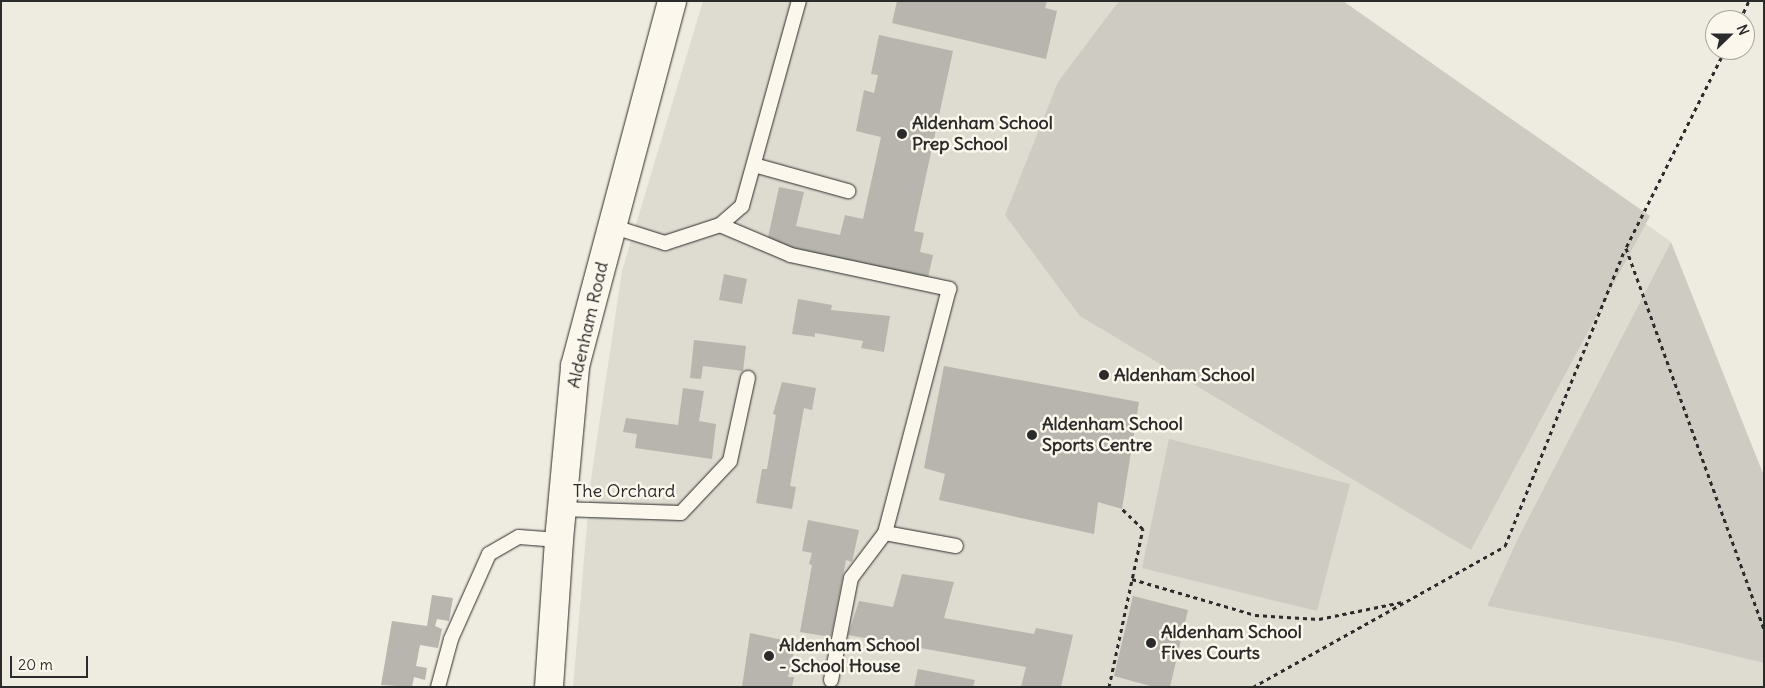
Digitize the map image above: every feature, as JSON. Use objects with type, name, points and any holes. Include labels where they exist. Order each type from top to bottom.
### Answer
[{"type":"street","name":"Aldenham Road","points":[[550,687],[561,509],[575,366],[672,1]]},
{"type":"lane","points":[[611,226],[665,244],[720,225],[742,206],[799,1]]},
{"type":"lane","points":[[754,165],[848,191]]},
{"type":"lane","points":[[720,225],[791,255],[949,289],[885,533],[852,578],[831,680]]},
{"type":"lane","name":"The Orchard","points":[[561,509],[681,513],[730,461],[748,378]]},
{"type":"lane","points":[[885,533],[956,546]]},
{"type":"lane","points":[[438,687],[451,639],[489,554],[519,537],[559,540]]},
{"type":"path","points":[[1253,687],[1505,546],[1626,248],[1720,60]]},
{"type":"path","points":[[1626,248],[1764,629]]},
{"type":"path","points":[[1109,687],[1143,529],[1122,509]]},
{"type":"path","points":[[1132,578],[1255,615],[1319,619],[1406,602]]},
{"type":"shaded area","name":"Aldenham School","points":[[703,1],[1337,1],[1671,242],[1518,538],[1487,606],[1676,642],[1764,663],[1764,687],[573,687],[591,479],[622,271]]},
{"type":"shaded area","points":[[1119,1],[1343,1],[1650,216],[1471,550],[1080,316],[1005,215],[1058,82]]},
{"type":"shaded area","points":[[1671,242],[1764,476],[1764,663],[1676,642],[1487,606],[1518,538]]},
{"type":"shaded area","points":[[1169,439],[1350,484],[1317,611],[1142,568]]},
{"type":"building","points":[[897,1],[1047,1],[1045,8],[1057,11],[1046,59],[892,23]]},
{"type":"building","name":"Aldenham School Prep School","points":[[879,35],[953,51],[914,231],[924,233],[920,252],[933,255],[928,278],[767,242],[779,187],[804,192],[796,226],[840,235],[845,215],[863,219],[881,137],[856,131],[864,90],[874,93],[878,75],[871,74]]},
{"type":"building","points":[[724,274],[747,279],[742,304],[719,300]]},
{"type":"building","points":[[798,299],[832,305],[831,310],[890,316],[884,352],[861,348],[863,341],[815,333],[815,337],[792,334]]},
{"type":"building","points":[[694,340],[746,346],[743,371],[703,366],[701,379],[690,378]]},
{"type":"building","name":"Aldenham School Sports Centre","points":[[944,366],[1139,402],[1122,509],[1098,502],[1094,534],[939,500],[945,474],[924,468]]},
{"type":"building","points":[[782,382],[816,388],[812,410],[804,408],[790,486],[796,487],[792,509],[756,503],[762,469],[767,469],[776,415],[773,414]]},
{"type":"building","points":[[683,388],[704,391],[699,421],[716,424],[712,459],[635,448],[637,434],[623,432],[626,418],[678,425]]},
{"type":"building","points":[[808,520],[859,530],[852,562],[846,560],[831,637],[800,632],[812,565],[809,564],[812,553],[802,551]]},
{"type":"building","points":[[902,574],[954,582],[944,618],[1034,634],[1036,628],[1073,635],[1061,687],[1021,687],[1026,667],[848,635],[859,601],[893,607]]},
{"type":"building","points":[[432,595],[453,598],[449,621],[437,619],[435,626],[442,629],[438,648],[420,645],[416,666],[427,668],[425,680],[414,677],[412,687],[381,685],[392,621],[427,626]]},
{"type":"building","name":"Aldenham School Fives Courts","points":[[1133,596],[1188,610],[1170,687],[1154,687],[1114,676]]},
{"type":"building","name":"Aldenham School - School House","points":[[750,633],[796,643],[788,677],[794,677],[792,687],[742,687]]},
{"type":"building","points":[[918,669],[975,680],[973,687],[914,687]]},
{"type":"place","name":"Aldenham School Prep School","points":[[902,134]]},
{"type":"place","name":"Aldenham School","points":[[1104,375]]},
{"type":"place","name":"Aldenham School Sports Centre","points":[[1032,435]]},
{"type":"place","name":"Aldenham School Fives Courts","points":[[1151,643]]},
{"type":"place","name":"Aldenham School - School House","points":[[769,656]]}]
